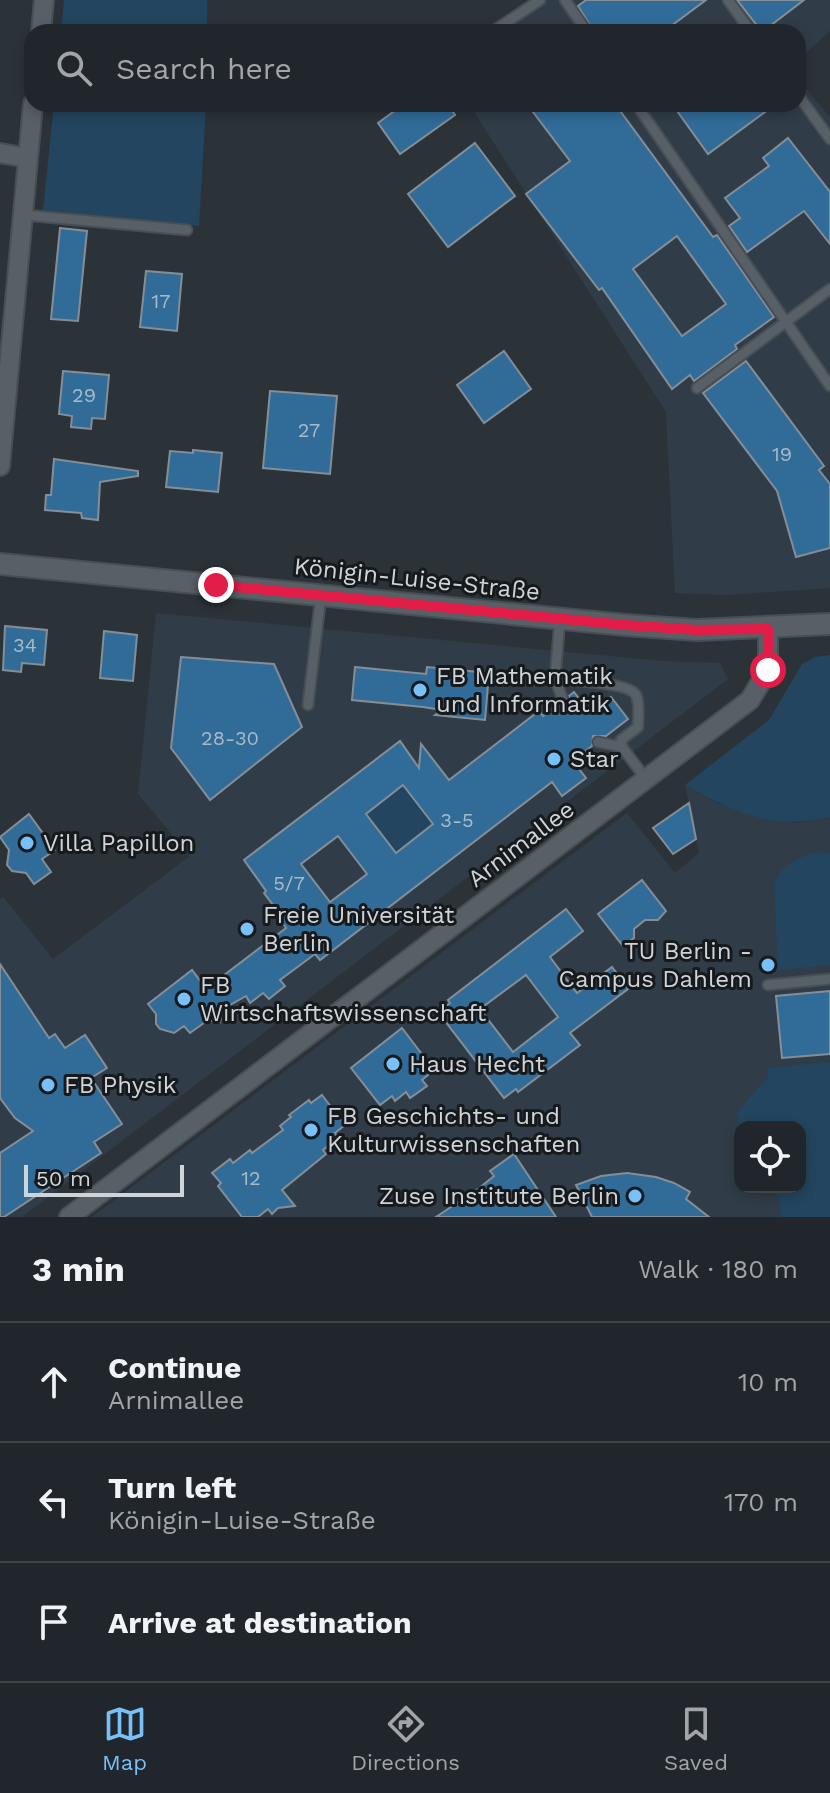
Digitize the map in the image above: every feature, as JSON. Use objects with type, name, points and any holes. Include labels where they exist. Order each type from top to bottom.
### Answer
[{"type":"main road","name":"Königin-Luise-Straße","points":[[0,564],[697,630],[830,624]]},
{"type":"street","points":[[42,24],[44,0]]},
{"type":"street","points":[[0,466],[32,112]]},
{"type":"street","points":[[0,153],[28,158]]},
{"type":"street","name":"Arnimallee","points":[[69,1217],[750,700],[768,670],[768,629]]},
{"type":"lane","points":[[504,24],[540,0]]},
{"type":"lane","points":[[565,0],[582,24]]},
{"type":"lane","points":[[728,0],[745,24]]},
{"type":"lane","points":[[806,106],[830,139]]},
{"type":"lane","points":[[642,112],[830,386]]},
{"type":"lane","points":[[24,215],[187,230]]},
{"type":"lane","points":[[697,388],[830,289]]},
{"type":"lane","points":[[308,705],[321,595]]},
{"type":"lane","points":[[560,619],[555,679],[563,700]]},
{"type":"lane","points":[[555,679],[621,686],[632,690],[637,697],[638,727],[621,740],[622,747],[646,779]]},
{"type":"lane","points":[[598,742],[622,747]]},
{"type":"lane","points":[[768,985],[830,979]]},
{"type":"shaded area","points":[[64,0],[207,0],[207,24],[62,24]]},
{"type":"shaded area","points":[[547,0],[830,0],[830,31],[806,53],[806,24],[515,24]]},
{"type":"shaded area","points":[[806,88],[830,117],[830,588],[726,595],[675,593],[666,412],[474,112],[806,112]]},
{"type":"shaded area","points":[[53,112],[206,112],[199,226],[43,210]]},
{"type":"shaded area","name":"Freie Universität Berlin","points":[[156,613],[662,661],[720,663],[728,679],[22,1217],[0,1217],[0,899],[3,897],[53,959],[190,856],[138,794]]},
{"type":"shaded area","points":[[830,655],[830,817],[810,821],[772,820],[737,811],[685,785],[769,720],[802,664],[815,657]]},
{"type":"shaded area","name":"Freie Universität Berlin","points":[[685,785],[719,804],[796,823],[830,817],[830,1217],[92,1217],[627,813],[675,873],[699,853]]},
{"type":"shaded area","points":[[403,786],[433,824],[396,853],[366,815]]},
{"type":"shaded area","points":[[817,852],[830,853],[830,965],[778,970],[774,885],[786,867]]},
{"type":"shaded area","points":[[830,1062],[830,1217],[781,1217],[779,1196],[775,1193],[806,1193],[806,1121],[738,1121],[738,1111],[768,1077],[768,1068]]},
{"type":"building","points":[[586,0],[706,0],[674,24],[589,24],[578,6]]},
{"type":"building","points":[[737,0],[804,0],[772,24],[756,24]]},
{"type":"building","points":[[393,112],[453,112],[455,115],[400,154],[378,123]]},
{"type":"building","points":[[533,112],[621,112],[713,237],[717,235],[774,317],[735,345],[737,349],[694,381],[690,375],[672,389],[602,288],[599,290],[526,194],[570,161]],"holes":[[[677,236],[726,304],[682,336],[633,269]]]},
{"type":"building","points":[[678,112],[765,112],[708,154]]},
{"type":"building","points":[[788,138],[830,192],[830,244],[804,211],[747,252],[729,226],[740,218],[725,198],[769,166],[763,158]]},
{"type":"building","points":[[475,143],[515,196],[448,247],[408,194]]},
{"type":"building","points":[[60,228],[87,231],[78,321],[51,319]]},
{"type":"building","points":[[146,271],[182,274],[177,331],[140,327]]},
{"type":"building","points":[[504,351],[531,389],[484,423],[457,385]]},
{"type":"building","points":[[746,361],[824,466],[819,470],[830,484],[830,548],[796,557],[777,491],[703,393]]},
{"type":"building","points":[[63,371],[109,375],[105,419],[92,418],[91,429],[71,427],[72,416],[59,414]]},
{"type":"building","points":[[270,391],[337,396],[330,474],[263,468]]},
{"type":"building","points":[[193,450],[222,453],[218,492],[166,487],[170,451],[193,453]]},
{"type":"building","points":[[54,459],[138,471],[138,476],[100,482],[98,520],[82,518],[81,513],[45,510],[46,495],[51,495]]},
{"type":"building","points":[[5,626],[47,630],[44,665],[22,663],[21,672],[3,670]]},
{"type":"building","points":[[104,631],[137,635],[133,681],[100,678]]},
{"type":"building","points":[[181,657],[274,664],[302,727],[210,800],[171,748]]},
{"type":"building","name":"FB Mathematik und Informatik","points":[[355,667],[426,674],[427,667],[489,673],[485,720],[435,715],[442,710],[423,707],[352,700]]},
{"type":"building","points":[[574,692],[590,713],[611,697],[628,719],[606,736],[593,736],[592,746],[573,761],[586,778],[562,796],[552,782],[320,960],[315,954],[280,980],[285,986],[269,999],[263,993],[250,1003],[246,996],[223,1009],[220,1022],[208,1020],[190,1033],[184,1026],[174,1033],[160,1029],[156,1024],[156,1014],[148,1004],[192,970],[205,987],[211,985],[286,928],[280,919],[282,917],[264,893],[266,891],[244,860],[400,741],[419,768],[421,744],[449,780],[539,711],[543,716],[557,705],[566,707],[570,702],[569,696]],"holes":[[[403,785],[433,824],[396,853],[366,814]],[[338,836],[367,874],[330,902],[301,864]]]},
{"type":"building","points":[[689,803],[696,839],[673,854],[653,828]]},
{"type":"building","name":"Villa Papillon","points":[[29,814],[55,850],[42,859],[51,872],[34,884],[26,873],[12,871],[7,865],[9,850],[0,837]]},
{"type":"building","points":[[642,880],[666,911],[658,920],[645,920],[634,929],[634,938],[623,946],[598,914]]},
{"type":"building","points":[[566,909],[583,931],[550,957],[577,993],[612,967],[628,989],[570,1033],[580,1045],[518,1092],[516,1089],[504,1098],[438,1012],[450,1003],[448,1000]],"holes":[[[526,975],[558,1017],[513,1052],[480,1009]]]},
{"type":"building","name":"FB Physik","points":[[0,964],[49,1038],[55,1034],[65,1048],[85,1035],[107,1068],[91,1078],[122,1124],[94,1142],[101,1153],[4,1217],[0,1217],[0,1153],[33,1131],[15,1118],[0,1098]]},
{"type":"building","points":[[830,991],[830,1054],[782,1058],[776,996]]},
{"type":"building","name":"Haus Hecht","points":[[402,1028],[434,1070],[422,1080],[427,1086],[410,1098],[406,1092],[395,1101],[392,1096],[380,1105],[351,1068]]},
{"type":"building","points":[[322,1095],[345,1125],[335,1133],[338,1138],[323,1150],[326,1154],[282,1190],[295,1206],[278,1208],[272,1214],[268,1209],[258,1217],[242,1217],[212,1173],[230,1159],[233,1163],[250,1150],[252,1153],[283,1130],[280,1126],[291,1117],[289,1115],[309,1100],[311,1103]]},
{"type":"building","points":[[514,1154],[556,1217],[436,1217],[478,1189],[494,1176],[490,1171]]},
{"type":"building","name":"Zuse Institute Berlin","points":[[627,1173],[674,1183],[690,1192],[686,1199],[709,1217],[592,1217],[576,1185],[601,1176]]},
{"type":"place","name":"FB Mathematik und Informatik","points":[[420,690]]},
{"type":"place","name":"Star","points":[[554,759]]},
{"type":"place","name":"Villa Papillon","points":[[27,843]]},
{"type":"place","name":"Freie Universität Berlin","points":[[247,929]]},
{"type":"place","name":"TU Berlin - Campus Dahlem","points":[[768,965]]},
{"type":"place","name":"FB Wirtschaftswissenschaft","points":[[184,999]]},
{"type":"place","name":"Haus Hecht","points":[[393,1064]]},
{"type":"place","name":"FB Physik","points":[[48,1085]]},
{"type":"place","name":"FB Geschichts- und Kulturwissenschaften","points":[[311,1130]]},
{"type":"place","name":"Zuse Institute Berlin","points":[[635,1196]]},
{"type":"route","points":[[216,585],[625,625],[697,630],[768,629],[768,670]]}]
